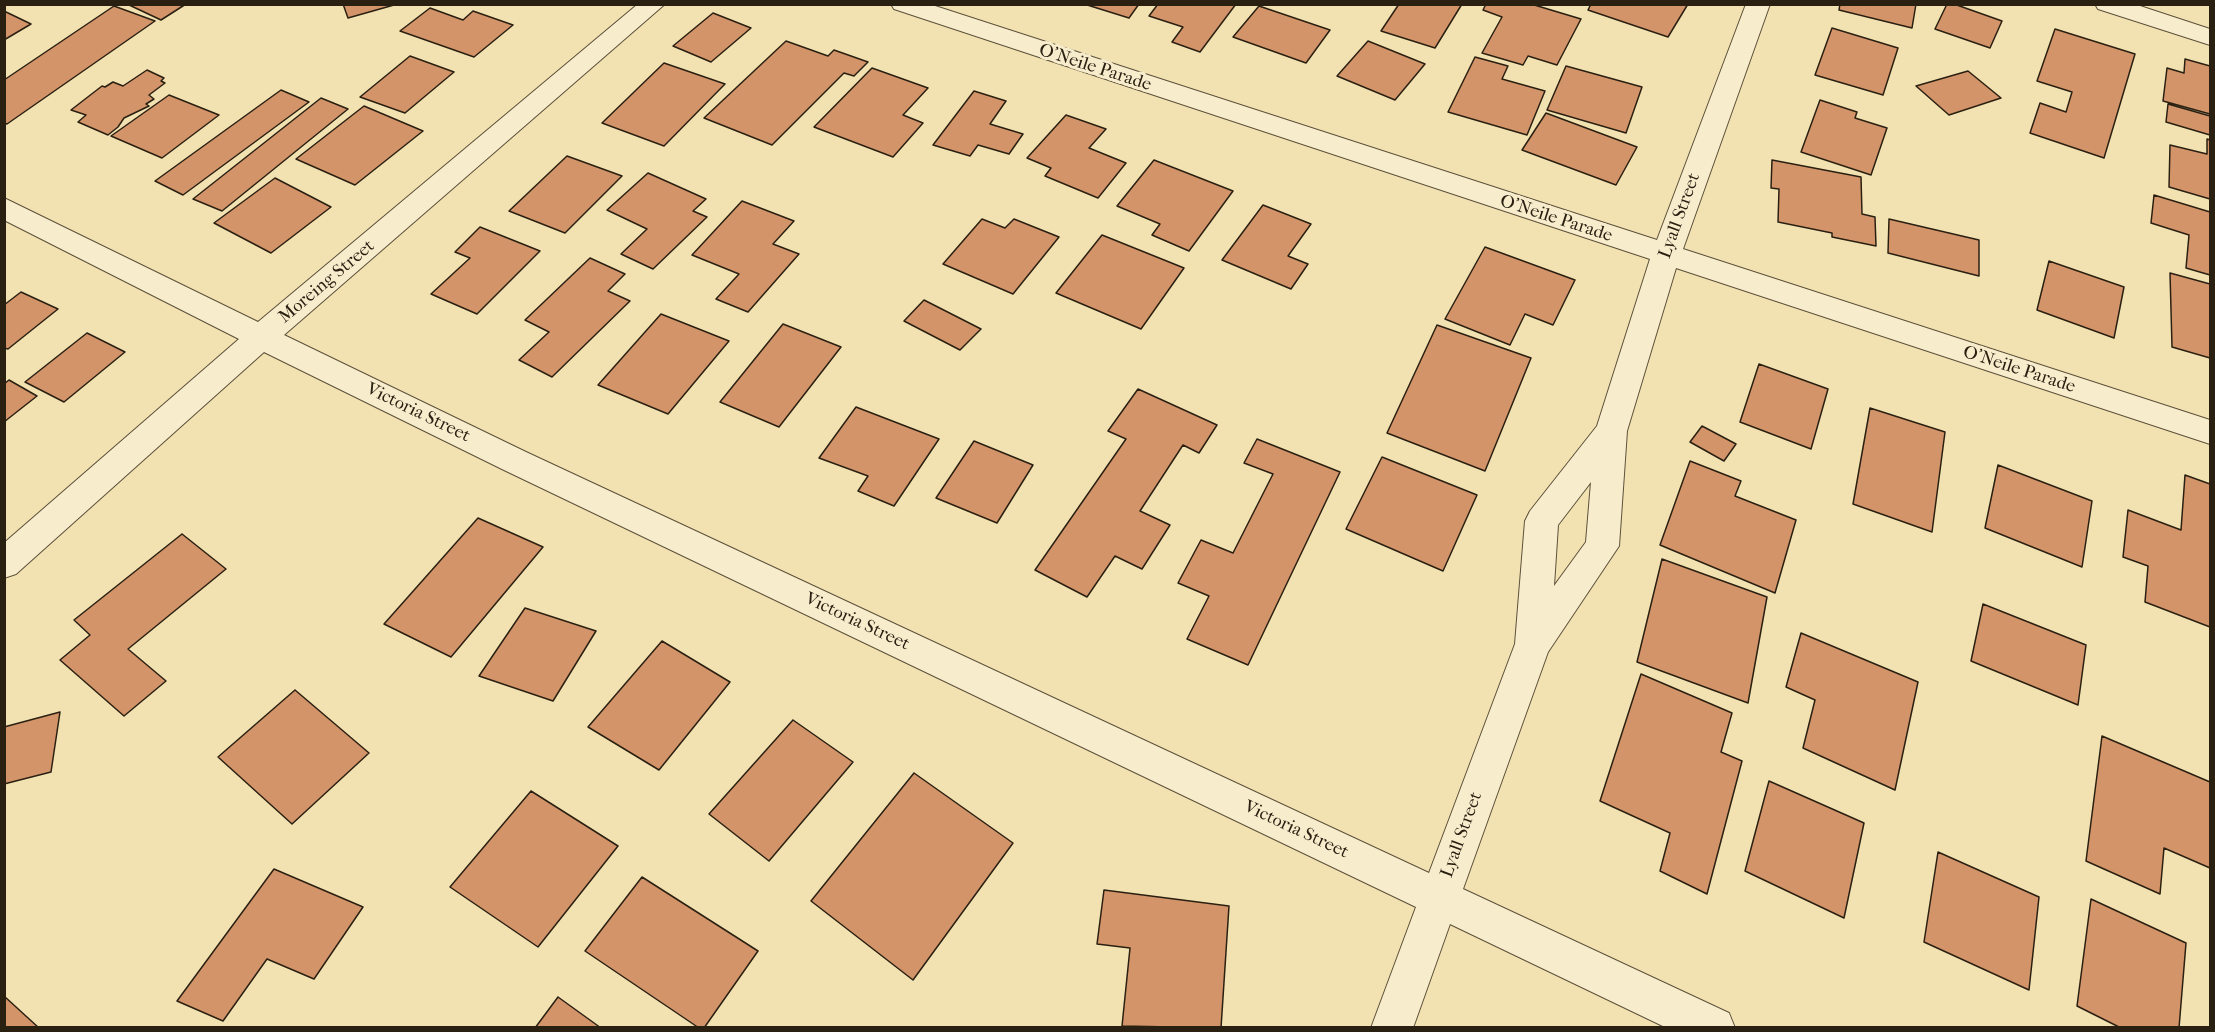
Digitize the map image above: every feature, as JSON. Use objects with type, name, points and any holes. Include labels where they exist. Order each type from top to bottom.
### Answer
[{"type":"street","name":"Moreing Street","points":[[4,564],[261,337],[653,4]]},
{"type":"street","name":"O'Neile Parade","points":[[903,4],[2211,432]]},
{"type":"street","name":"Lyall Street","points":[[1392,1028],[1533,644],[1602,546],[1611,431],[1666,255],[1758,4]]},
{"type":"street","points":[[2107,4],[2211,37]]},
{"type":"street","name":"Victoria Street","points":[[4,208],[516,461],[1714,1028]]},
{"type":"street","name":"Lyall Street","points":[[1533,644],[1542,521],[1611,431]]},
{"type":"building","points":[[127,4],[186,4],[161,20]]},
{"type":"building","points":[[343,4],[394,4],[394,5],[348,18]]},
{"type":"building","points":[[1084,4],[1139,4],[1129,18]]},
{"type":"building","points":[[1158,4],[1236,4],[1200,52],[1172,42],[1183,27],[1149,16]]},
{"type":"building","points":[[1399,4],[1462,4],[1435,48],[1381,31]]},
{"type":"building","points":[[1486,4],[1531,4],[1581,19],[1557,65],[1528,56],[1523,65],[1482,53],[1502,17],[1483,10]]},
{"type":"building","points":[[1591,4],[1688,4],[1668,37],[1588,10]]},
{"type":"building","points":[[1840,4],[1916,4],[1912,28],[1839,10]]},
{"type":"building","points":[[1947,4],[1954,4],[2002,21],[1990,48],[1935,29]]},
{"type":"building","points":[[114,6],[155,21],[7,124],[4,123],[4,80]]},
{"type":"building","points":[[1259,6],[1330,30],[1306,63],[1233,37]]},
{"type":"building","points":[[430,8],[463,20],[473,11],[513,25],[474,57],[400,31]]},
{"type":"building","points":[[4,11],[31,24],[4,40]]},
{"type":"building","points":[[713,13],[751,28],[711,62],[673,46]]},
{"type":"building","points":[[1832,28],[1898,48],[1883,95],[1815,75]]},
{"type":"building","points":[[2055,29],[2135,54],[2104,158],[2030,133],[2040,103],[2066,112],[2072,92],[2037,81]]},
{"type":"building","points":[[786,41],[828,56],[834,50],[868,62],[854,76],[844,73],[772,145],[704,118]]},
{"type":"building","points":[[1368,41],[1425,64],[1395,100],[1337,76]]},
{"type":"building","points":[[410,56],[454,72],[405,113],[360,97]]},
{"type":"building","points":[[1475,57],[1508,66],[1502,79],[1545,91],[1527,135],[1448,112]]},
{"type":"building","points":[[2185,59],[2210,66],[2210,114],[2163,101],[2167,68],[2184,73]]},
{"type":"building","points":[[664,63],[725,84],[664,146],[602,123]]},
{"type":"building","points":[[1566,66],[1642,87],[1626,133],[1547,110]]},
{"type":"building","points":[[872,68],[928,88],[903,115],[923,123],[893,157],[814,127]]},
{"type":"building","points":[[147,70],[164,78],[161,81],[165,83],[149,95],[154,99],[146,104],[149,106],[124,118],[108,135],[78,122],[86,115],[71,110],[102,86],[105,87],[113,82],[123,86]]},
{"type":"building","points":[[1968,71],[2001,98],[1949,115],[1916,86]]},
{"type":"building","points":[[281,90],[309,102],[183,195],[155,181]]},
{"type":"building","points":[[974,91],[1006,101],[990,124],[1023,134],[1009,154],[978,145],[970,156],[933,145]]},
{"type":"building","points":[[169,95],[219,115],[162,158],[111,136]]},
{"type":"building","points":[[321,98],[348,109],[222,211],[193,199]]},
{"type":"building","points":[[1820,100],[1857,112],[1855,118],[1887,128],[1871,175],[1801,152]]},
{"type":"building","points":[[2168,104],[2210,116],[2210,135],[2166,122]]},
{"type":"building","points":[[364,106],[423,131],[355,185],[296,159]]},
{"type":"building","points":[[1546,113],[1637,147],[1616,185],[1522,150]]},
{"type":"building","points":[[1066,115],[1106,129],[1089,148],[1126,163],[1098,198],[1045,176],[1051,168],[1027,158]]},
{"type":"building","points":[[2207,139],[2210,140],[2210,199],[2169,187],[2170,145],[2207,154]]},
{"type":"building","points":[[567,156],[622,176],[565,233],[509,211]]},
{"type":"building","points":[[1154,160],[1233,191],[1189,251],[1152,235],[1160,224],[1117,206]]},
{"type":"building","points":[[1772,160],[1861,177],[1862,214],[1875,217],[1876,246],[1832,237],[1832,233],[1778,222],[1779,189],[1771,188]]},
{"type":"building","points":[[648,173],[706,199],[693,211],[707,217],[653,269],[621,254],[647,229],[607,210]]},
{"type":"building","points":[[275,178],[331,207],[271,253],[214,223]]},
{"type":"building","points":[[2154,195],[2210,212],[2210,275],[2186,268],[2189,235],[2151,223]]},
{"type":"building","points":[[742,201],[794,221],[773,244],[799,254],[748,312],[716,299],[739,274],[692,255]]},
{"type":"building","points":[[1263,205],[1311,224],[1288,256],[1308,264],[1291,289],[1222,260]]},
{"type":"building","points":[[982,219],[1005,228],[1014,219],[1059,237],[1013,294],[943,264]]},
{"type":"building","points":[[1889,219],[1979,240],[1979,276],[1888,253]]},
{"type":"building","points":[[480,227],[540,251],[477,314],[431,294],[470,258],[455,252]]},
{"type":"building","points":[[1102,235],[1184,268],[1141,329],[1056,293]]},
{"type":"building","points":[[1485,247],[1575,280],[1553,325],[1525,314],[1510,345],[1445,319]]},
{"type":"building","points":[[590,258],[625,274],[608,291],[630,301],[552,377],[519,360],[549,332],[525,320]]},
{"type":"building","points":[[2049,261],[2124,287],[2114,338],[2037,310]]},
{"type":"building","points":[[2170,273],[2210,284],[2210,358],[2172,347]]},
{"type":"building","points":[[21,292],[58,309],[8,349],[4,348],[4,305]]},
{"type":"building","points":[[924,300],[981,329],[960,350],[904,321]]},
{"type":"building","points":[[661,314],[729,341],[668,414],[598,385]]},
{"type":"building","points":[[783,324],[841,347],[779,427],[720,402]]},
{"type":"building","points":[[1437,325],[1531,358],[1485,471],[1387,433]]},
{"type":"building","points":[[87,333],[125,352],[64,402],[25,382]]},
{"type":"building","points":[[1759,364],[1828,389],[1811,449],[1740,422]]},
{"type":"building","points":[[9,380],[37,396],[4,422],[4,384]]},
{"type":"building","points":[[1138,389],[1217,425],[1199,453],[1183,445],[1140,511],[1170,525],[1142,569],[1115,556],[1087,597],[1035,570],[1126,439],[1108,431]]},
{"type":"building","points":[[856,407],[939,439],[894,506],[858,491],[868,476],[819,458]]},
{"type":"building","points":[[1870,408],[1945,432],[1932,532],[1853,504]]},
{"type":"building","points":[[1702,426],[1736,444],[1724,461],[1690,442]]},
{"type":"building","points":[[1257,439],[1340,472],[1248,665],[1187,639],[1209,596],[1178,583],[1201,540],[1233,553],[1273,474],[1244,463]]},
{"type":"building","points":[[974,441],[1033,465],[997,523],[936,498]]},
{"type":"building","points":[[1382,457],[1477,495],[1443,571],[1346,529]]},
{"type":"building","points":[[1690,461],[1741,481],[1735,496],[1796,520],[1775,593],[1660,545]]},
{"type":"building","points":[[1998,465],[2092,501],[2082,567],[1985,528]]},
{"type":"building","points":[[2185,475],[2210,484],[2210,627],[2145,602],[2148,566],[2123,557],[2128,510],[2181,530]]},
{"type":"building","points":[[478,518],[543,547],[451,657],[384,624]]},
{"type":"building","points":[[182,534],[226,569],[128,649],[166,681],[124,716],[60,660],[90,635],[74,620]]},
{"type":"building","points":[[1662,559],[1767,597],[1748,703],[1637,662]]},
{"type":"building","points":[[1983,604],[2086,645],[2078,705],[1971,661]]},
{"type":"building","points":[[525,608],[596,631],[553,701],[479,676]]},
{"type":"building","points":[[1801,633],[1918,682],[1895,790],[1803,748],[1815,700],[1786,687]]},
{"type":"building","points":[[662,641],[730,682],[659,770],[588,727]]},
{"type":"building","points":[[1641,674],[1732,713],[1721,752],[1742,761],[1707,894],[1660,871],[1670,833],[1600,801]]},
{"type":"building","points":[[295,690],[369,753],[292,824],[218,757]]},
{"type":"building","points":[[60,712],[51,772],[4,784],[4,727]]},
{"type":"building","points":[[793,720],[853,762],[769,861],[709,814]]},
{"type":"building","points":[[2102,736],[2210,782],[2210,868],[2164,848],[2160,894],[2086,861]]},
{"type":"building","points":[[914,773],[1013,843],[913,980],[811,901]]},
{"type":"building","points":[[1769,781],[1864,823],[1844,918],[1745,871]]},
{"type":"building","points":[[531,791],[618,846],[538,947],[450,887]]},
{"type":"building","points":[[1938,852],[2039,897],[2029,990],[1924,942]]},
{"type":"building","points":[[274,869],[363,907],[314,979],[267,959],[223,1021],[177,1001]]},
{"type":"building","points":[[642,877],[758,951],[704,1028],[699,1028],[585,951]]},
{"type":"building","points":[[1104,890],[1229,906],[1221,1028],[1122,1026],[1130,948],[1097,944]]},
{"type":"building","points":[[2091,899],[2186,943],[2179,1028],[2121,1028],[2077,1006]]},
{"type":"building","points":[[4,996],[39,1028],[4,1028]]},
{"type":"building","points":[[558,997],[601,1028],[535,1028]]}]
